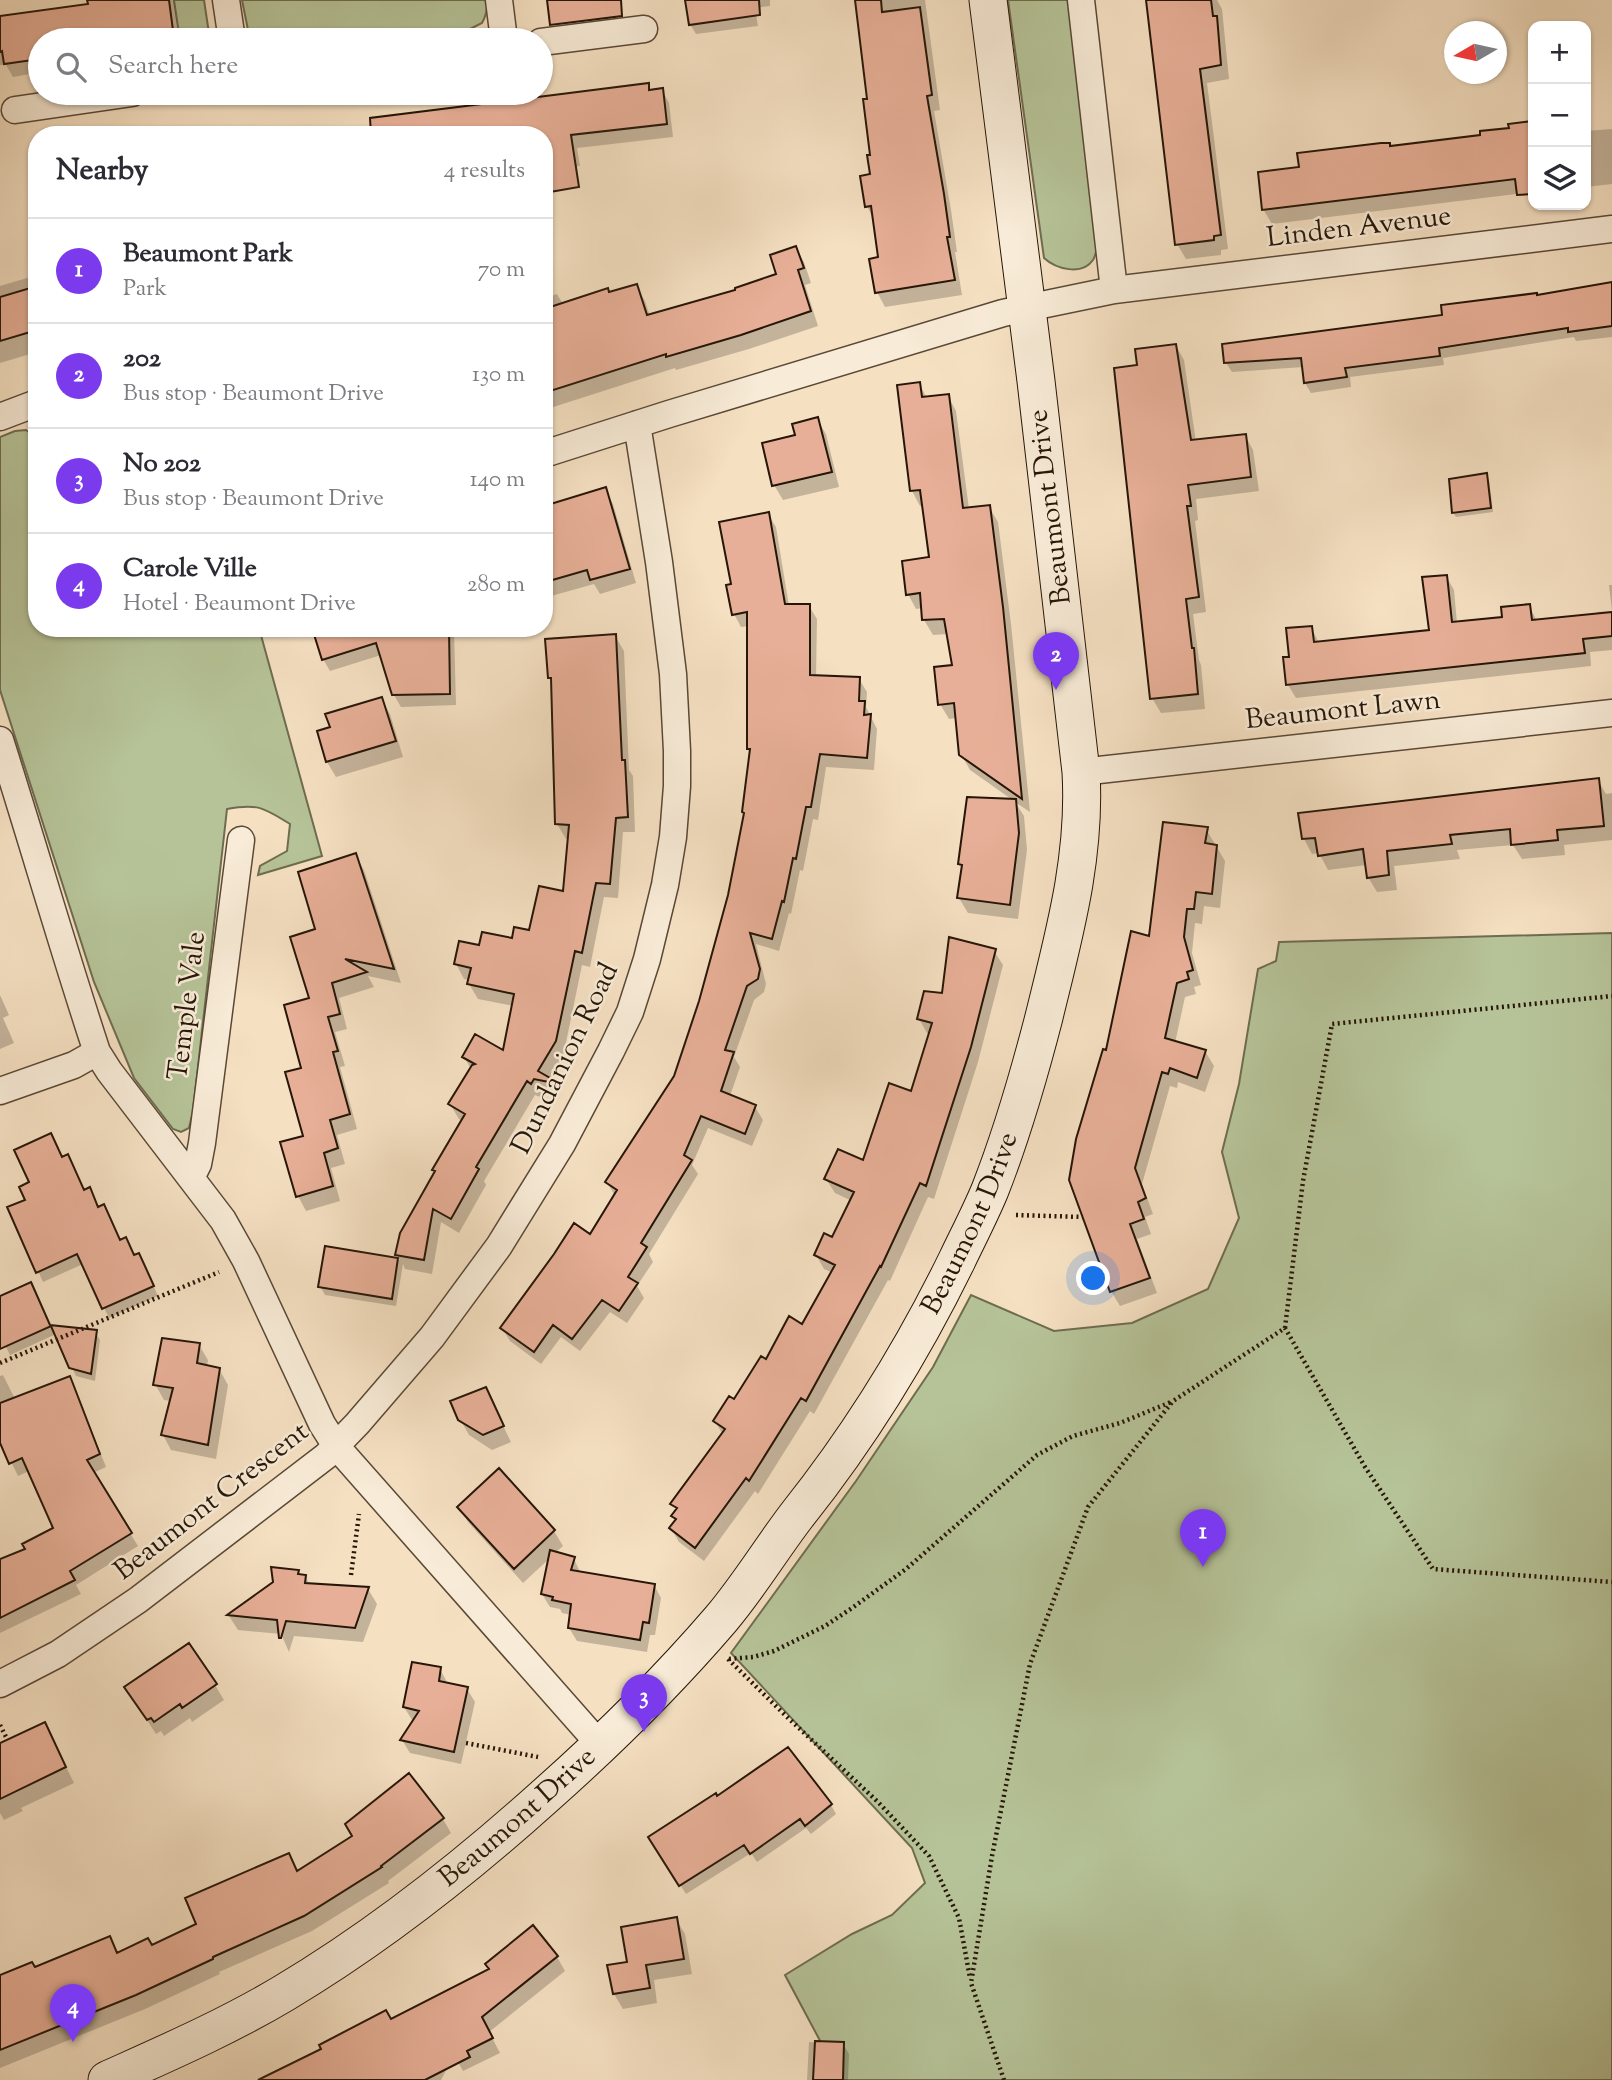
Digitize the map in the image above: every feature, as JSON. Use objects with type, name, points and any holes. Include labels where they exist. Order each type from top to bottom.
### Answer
[{"type":"street","points":[[226,0],[230,28]]},
{"type":"street","points":[[499,0],[502,28]]},
{"type":"street","name":"Beaumont Drive","points":[[107,2080],[222,2028],[349,1952],[425,1897],[497,1839],[601,1746],[724,1616],[810,1500],[874,1408],[927,1320],[990,1189],[1038,1040],[1079,863],[1083,803],[1027,309],[988,0]]},
{"type":"street","points":[[1082,0],[1114,290]]},
{"type":"street","points":[[553,40],[644,29]]},
{"type":"street","points":[[15,110],[49,105]]},
{"type":"street","name":"Linden Avenue","points":[[553,451],[1003,313],[1114,290],[1612,229]]},
{"type":"street","points":[[0,417],[28,406]]},
{"type":"street","name":"Dundanion Road","points":[[336,1446],[432,1337],[499,1246],[562,1144],[630,1012],[642,977],[665,885],[673,837],[677,751],[673,674],[659,562],[637,424]]},
{"type":"street","name":"Beaumont Lawn","points":[[1081,772],[1612,713]]},
{"type":"street","name":"Temple Vale","points":[[0,740],[97,1052],[223,1220],[246,1261],[322,1424],[336,1446]]},
{"type":"street","name":"Temple Vale","points":[[191,1178],[198,1164],[202,1143],[241,840]]},
{"type":"street","points":[[0,1091],[74,1065],[97,1052]]},
{"type":"street","name":"Beaumont Crescent","points":[[0,1684],[50,1659],[138,1600],[336,1446],[601,1746]]},
{"type":"path","points":[[1612,996],[1332,1024],[1303,1181],[1285,1328],[1365,1467],[1433,1569],[1612,1582]]},
{"type":"path","points":[[1014,1215],[1083,1217]]},
{"type":"path","points":[[0,1363],[246,1261]]},
{"type":"path","points":[[728,1659],[753,1657],[774,1651],[825,1626],[906,1569],[1037,1455],[1073,1436],[1120,1423],[1173,1401],[1285,1328]]},
{"type":"path","points":[[971,1983],[992,1856],[1030,1664],[1088,1507],[1173,1401]]},
{"type":"path","points":[[351,1575],[360,1507]]},
{"type":"path","points":[[721,1654],[878,1802],[929,1856],[959,1918],[971,1983],[1004,2080]]},
{"type":"path","points":[[0,1725],[6,1737]]},
{"type":"path","points":[[466,1743],[545,1759]]},
{"type":"green space","points":[[174,0],[204,0],[208,28],[178,28]]},
{"type":"green space","points":[[242,0],[487,0],[486,15],[482,23],[472,28],[248,28]]},
{"type":"green space","points":[[1008,0],[1070,0],[1098,243],[1093,260],[1082,268],[1062,268],[1044,258]]},
{"type":"green space","points":[[15,431],[28,431],[28,637],[261,637],[322,856],[258,875],[260,866],[287,851],[290,824],[260,808],[227,809],[193,1111],[189,1128],[181,1132],[173,1129],[134,1078],[94,982],[0,690],[0,437]]},
{"type":"green space","points":[[1612,933],[1612,2080],[841,2080],[785,1975],[852,1934],[892,1915],[925,1883],[912,1848],[731,1653],[856,1481],[933,1367],[971,1295],[1054,1331],[1132,1323],[1208,1289],[1239,1218],[1222,1152],[1239,1084],[1258,969],[1276,961],[1279,942]]},
{"type":"building","points":[[87,0],[169,0],[173,28],[28,28],[28,61],[4,64],[2,51],[0,52],[0,16],[88,4]]},
{"type":"building","points":[[547,0],[621,0],[622,16],[550,25]]},
{"type":"building","points":[[685,0],[759,0],[760,15],[689,25]]},
{"type":"building","points":[[855,0],[881,0],[882,12],[920,7],[932,95],[927,96],[955,280],[875,293],[869,259],[878,257],[871,206],[865,207],[860,176],[870,174],[867,155],[870,155],[863,99],[867,99]]},
{"type":"building","points":[[1146,0],[1211,0],[1213,16],[1217,16],[1221,65],[1200,69],[1221,235],[1214,236],[1214,240],[1175,245]]},
{"type":"building","points":[[649,83],[649,90],[663,88],[667,124],[571,135],[579,187],[553,191],[553,126],[370,126],[370,118],[474,105],[553,105],[553,95]]},
{"type":"building","points":[[1528,122],[1528,194],[1517,195],[1515,179],[1262,210],[1258,172],[1299,167],[1297,153],[1381,143],[1390,143],[1390,146],[1480,135],[1480,131],[1509,128],[1508,124]]},
{"type":"building","points":[[796,246],[804,268],[798,270],[811,311],[741,335],[666,357],[666,354],[553,390],[553,306],[608,288],[609,292],[637,284],[647,315],[735,290],[776,274],[770,255]]},
{"type":"building","points":[[1612,282],[1612,326],[1568,332],[1568,328],[1439,348],[1440,356],[1345,368],[1347,377],[1304,383],[1301,358],[1224,363],[1222,344],[1442,315],[1441,305],[1537,295]]},
{"type":"building","points":[[28,289],[28,333],[0,341],[0,297]]},
{"type":"building","points":[[1176,344],[1191,440],[1246,434],[1251,477],[1188,485],[1191,506],[1187,506],[1199,597],[1186,599],[1198,694],[1150,699],[1114,368],[1137,365],[1135,349]]},
{"type":"building","points":[[920,382],[922,397],[949,394],[963,508],[990,505],[1022,799],[959,755],[954,703],[938,705],[934,667],[952,665],[944,619],[922,620],[920,593],[906,595],[902,561],[929,557],[920,490],[910,491],[897,385]]},
{"type":"building","points":[[818,417],[832,472],[772,486],[762,443],[795,435],[792,424]]},
{"type":"building","points":[[1487,473],[1491,508],[1452,513],[1449,479]]},
{"type":"building","points":[[606,487],[630,569],[590,580],[587,570],[553,580],[553,503]]},
{"type":"building","points":[[769,512],[785,604],[810,604],[810,675],[860,677],[859,701],[865,701],[864,715],[871,714],[867,758],[820,754],[811,807],[806,807],[796,859],[793,858],[784,902],[782,901],[772,939],[750,933],[760,969],[758,979],[747,986],[725,1050],[734,1052],[721,1091],[756,1105],[745,1134],[701,1116],[684,1155],[692,1160],[641,1243],[647,1247],[628,1277],[638,1283],[619,1311],[602,1300],[572,1339],[553,1325],[534,1352],[500,1328],[574,1223],[590,1234],[617,1190],[605,1182],[674,1076],[699,1001],[728,895],[744,813],[750,749],[747,749],[747,612],[732,615],[726,585],[731,584],[719,522]]},
{"type":"building","points":[[1447,575],[1452,622],[1502,617],[1501,607],[1530,604],[1532,620],[1612,612],[1612,636],[1583,639],[1585,653],[1286,685],[1283,657],[1289,657],[1286,628],[1312,626],[1314,642],[1429,630],[1422,577]]},
{"type":"building","points":[[616,634],[622,760],[625,760],[628,817],[616,818],[610,884],[596,883],[582,953],[575,951],[556,1041],[538,1071],[550,1078],[549,1082],[534,1079],[531,1084],[527,1081],[476,1167],[479,1169],[451,1219],[433,1209],[424,1260],[395,1255],[400,1233],[435,1171],[432,1170],[465,1114],[448,1104],[475,1064],[462,1057],[475,1034],[503,1050],[514,994],[467,984],[471,968],[454,964],[459,941],[479,945],[482,932],[512,938],[514,927],[529,930],[539,886],[563,891],[569,825],[555,824],[551,678],[548,678],[545,639]]},
{"type":"building","points":[[315,637],[449,637],[450,694],[392,695],[376,643],[322,660]]},
{"type":"building","points":[[382,697],[396,741],[326,762],[317,731],[330,727],[325,714]]},
{"type":"building","points":[[1599,778],[1604,826],[1557,830],[1558,840],[1511,845],[1510,829],[1450,835],[1452,844],[1387,851],[1389,875],[1367,878],[1363,849],[1318,856],[1315,838],[1302,839],[1298,813]]},
{"type":"building","points":[[967,797],[1016,799],[1019,833],[1010,905],[957,898],[962,865],[958,864]]},
{"type":"building","points":[[1163,822],[1208,827],[1205,843],[1217,845],[1212,894],[1196,892],[1194,909],[1187,909],[1184,937],[1193,970],[1187,972],[1189,979],[1177,983],[1165,1038],[1206,1050],[1197,1078],[1170,1068],[1168,1074],[1162,1072],[1135,1168],[1146,1198],[1138,1202],[1144,1219],[1130,1224],[1150,1278],[1110,1292],[1069,1180],[1076,1139],[1103,1049],[1106,1050],[1131,931],[1149,936]]},
{"type":"building","points":[[356,853],[394,969],[345,959],[367,972],[332,983],[340,1014],[328,1017],[338,1051],[333,1052],[350,1114],[330,1120],[338,1148],[324,1153],[333,1186],[296,1197],[280,1142],[303,1136],[285,1072],[301,1068],[284,1005],[309,998],[290,937],[315,929],[298,872]]},
{"type":"building","points":[[949,937],[996,949],[971,1047],[926,1186],[920,1183],[881,1267],[806,1401],[801,1398],[749,1481],[746,1478],[695,1548],[669,1528],[676,1519],[671,1516],[677,1508],[670,1504],[725,1429],[713,1421],[729,1396],[734,1399],[761,1356],[766,1359],[789,1316],[802,1324],[835,1265],[814,1255],[824,1233],[832,1237],[854,1192],[824,1179],[838,1149],[863,1160],[889,1083],[911,1091],[932,1023],[917,1019],[924,991],[942,993]]},
{"type":"building","points":[[51,1133],[62,1157],[68,1154],[84,1190],[90,1187],[98,1207],[104,1204],[120,1240],[126,1237],[134,1255],[139,1253],[154,1286],[102,1309],[77,1254],[36,1273],[7,1207],[25,1200],[19,1187],[29,1182],[14,1150]]},
{"type":"building","points":[[325,1246],[398,1258],[392,1299],[318,1287]]},
{"type":"building","points":[[31,1282],[50,1325],[97,1330],[91,1374],[69,1368],[51,1326],[0,1349],[0,1296]]},
{"type":"building","points":[[162,1338],[200,1343],[197,1363],[220,1368],[208,1445],[161,1435],[173,1388],[153,1385]]},
{"type":"building","points":[[70,1376],[100,1454],[87,1460],[132,1533],[70,1571],[75,1580],[0,1618],[0,1559],[25,1549],[22,1544],[53,1528],[22,1458],[9,1464],[0,1443],[0,1403]]},
{"type":"building","points":[[486,1387],[504,1426],[483,1435],[458,1420],[450,1401]]},
{"type":"building","points":[[499,1468],[555,1530],[514,1569],[457,1507]]},
{"type":"building","points":[[550,1550],[575,1557],[571,1570],[655,1584],[649,1623],[643,1622],[640,1640],[568,1628],[571,1604],[552,1600],[553,1597],[541,1594]]},
{"type":"building","points":[[271,1567],[299,1570],[298,1574],[306,1575],[305,1583],[369,1587],[355,1628],[286,1621],[279,1638],[277,1620],[227,1615],[273,1582]]},
{"type":"building","points":[[189,1643],[217,1684],[182,1708],[180,1704],[154,1722],[151,1718],[147,1720],[124,1687]]},
{"type":"building","points":[[412,1662],[441,1667],[439,1681],[468,1687],[454,1752],[400,1740],[419,1711],[403,1707]]},
{"type":"building","points":[[45,1722],[66,1767],[0,1799],[0,1743]]},
{"type":"building","points":[[788,1747],[832,1804],[805,1826],[800,1819],[750,1854],[744,1845],[679,1886],[648,1837],[716,1793],[717,1796]]},
{"type":"building","points":[[409,1773],[444,1818],[382,1867],[304,1916],[136,1995],[0,2050],[0,1975],[32,1962],[35,1967],[110,1936],[117,1953],[148,1938],[152,1945],[196,1924],[185,1898],[289,1853],[297,1871],[352,1836],[345,1824]]},
{"type":"building","points":[[677,1917],[684,1959],[646,1965],[650,1988],[613,1994],[607,1965],[627,1962],[621,1927]]},
{"type":"building","points":[[533,1925],[558,1956],[482,2017],[493,2038],[467,2051],[470,2057],[425,2080],[258,2080],[321,2049],[319,2045],[386,2010],[391,2019],[489,1969],[485,1964]]},
{"type":"building","points":[[815,2041],[844,2042],[843,2080],[813,2080]]},
{"type":"place","name":"202","points":[[1056,690]]},
{"type":"place","name":"Beaumont Park","points":[[1203,1567]]},
{"type":"place","name":"No 202","points":[[644,1732]]},
{"type":"place","name":"Carole Ville","points":[[73,2042]]}]
